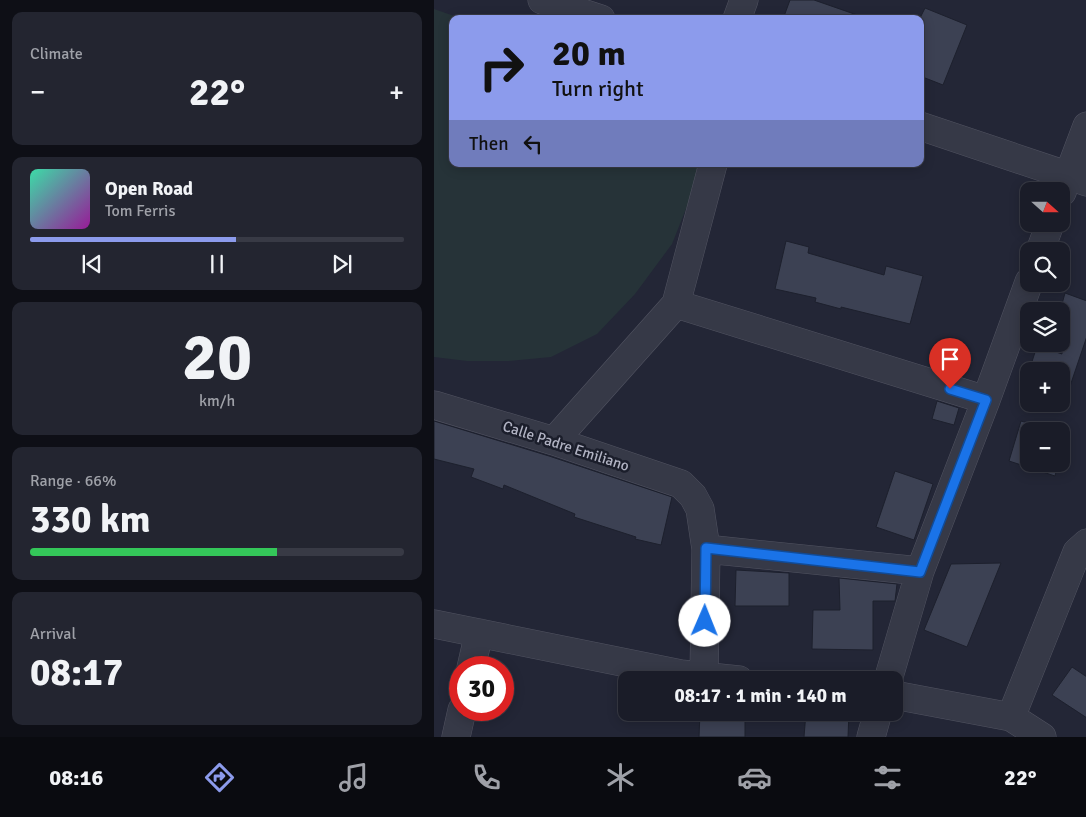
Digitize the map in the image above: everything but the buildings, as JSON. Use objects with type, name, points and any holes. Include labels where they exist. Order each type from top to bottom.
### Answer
[{"type":"street","points":[[542,0],[589,15]]},
{"type":"street","points":[[738,15],[744,0]]},
{"type":"street","points":[[924,128],[1072,183],[1086,126]]},
{"type":"street","points":[[554,441],[676,304],[713,167]]},
{"type":"street","points":[[891,671],[920,572],[1025,292]]},
{"type":"street","points":[[676,304],[986,400]]},
{"type":"street","name":"Calle Padre Emiliano","points":[[434,405],[554,441],[681,484],[694,496],[700,509],[706,548]]},
{"type":"street","points":[[1012,717],[1077,552],[1086,544]]},
{"type":"street","points":[[704,671],[706,548],[920,572]]},
{"type":"street","points":[[434,624],[665,671]]},
{"type":"street","points":[[474,656],[479,633]]},
{"type":"street","points":[[903,697],[1012,717],[1042,737]]},
{"type":"street","points":[[456,737],[460,721]]},
{"type":"street","points":[[871,737],[875,721]]},
{"type":"shaded area","points":[[434,9],[451,15],[449,15],[449,167],[701,167],[672,244],[635,294],[597,334],[551,357],[509,361],[467,361],[434,357]]},
{"type":"route","points":[[705,621],[706,548],[920,572],[986,400],[950,389]]}]
